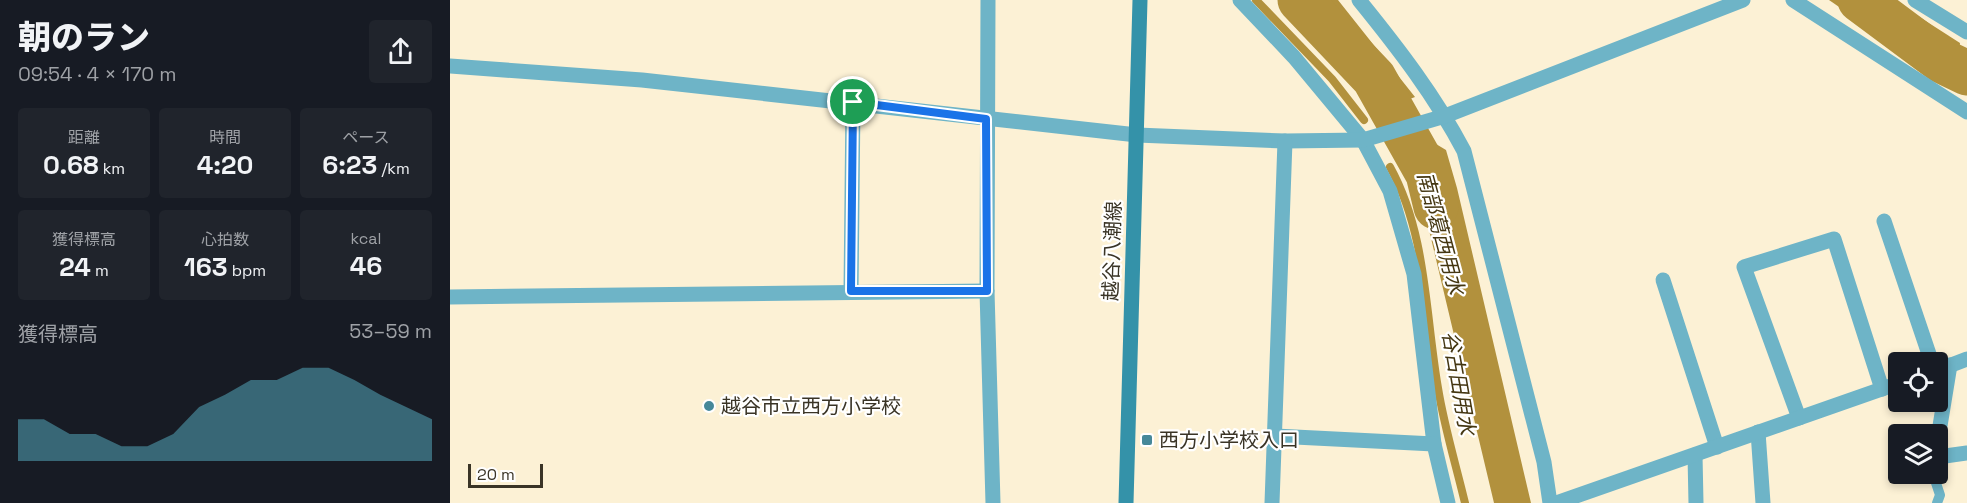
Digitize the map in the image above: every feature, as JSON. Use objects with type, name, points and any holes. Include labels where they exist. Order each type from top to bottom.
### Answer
[{"type":"main road","name":"越谷八潮線","points":[[1126,503],[1140,0]]},
{"type":"street","points":[[988,0],[987,291],[993,503]]},
{"type":"street","points":[[1240,0],[1294,57],[1363,140],[1390,191],[1414,274],[1434,444],[1448,503]]},
{"type":"street","points":[[1359,0],[1412,66],[1445,116],[1464,151],[1544,462],[1550,503]]},
{"type":"street","points":[[450,66],[642,80],[1137,135],[1285,141],[1363,140],[1445,116],[1743,0]]},
{"type":"street","points":[[1793,0],[1967,112]]},
{"type":"street","points":[[1916,0],[1967,32]]},
{"type":"street","points":[[851,291],[853,102]]},
{"type":"street","points":[[1967,118],[1967,124]]},
{"type":"street","points":[[1272,503],[1285,141]]},
{"type":"street","points":[[1884,221],[1928,352]]},
{"type":"street","points":[[1798,418],[1744,267],[1834,239],[1882,389]]},
{"type":"street","points":[[1663,280],[1717,447]]},
{"type":"street","points":[[450,297],[987,291]]},
{"type":"street","points":[[1948,366],[1967,359]]},
{"type":"street","points":[[1556,503],[1888,387]]},
{"type":"street","points":[[1758,432],[1763,503]]},
{"type":"street","points":[[1275,436],[1434,444]]},
{"type":"street","points":[[1948,456],[1967,453]]},
{"type":"street","points":[[1695,454],[1696,503]]},
{"type":"lane","points":[[1936,484],[1940,495],[1937,503]]},
{"type":"water","points":[[1289,0],[1338,0],[1415,97],[1379,111],[1368,93]]},
{"type":"water","points":[[1829,0],[1893,0],[1960,43],[1958,62],[1948,74],[1916,60]]},
{"type":"water","points":[[1436,144],[1446,150],[1457,188],[1531,503],[1494,503],[1420,192],[1399,154]]},
{"type":"waterway","name":"谷古田用水","points":[[1256,0],[1332,79],[1364,120]]},
{"type":"waterway","name":"南部葛西用水","points":[[1300,0],[1374,78],[1428,174],[1436,207]]},
{"type":"waterway","points":[[1860,0],[1942,61],[1967,73]]},
{"type":"waterway","name":"谷古田用水","points":[[1390,167],[1402,193],[1418,247],[1441,402],[1465,503]]},
{"type":"place","name":"越谷市立西方小学校","points":[[709,406]]},
{"type":"place","name":"西方小学校入口","points":[[1147,440]]},
{"type":"route","points":[[853,102],[986,119],[987,291],[851,291],[853,102]]}]
